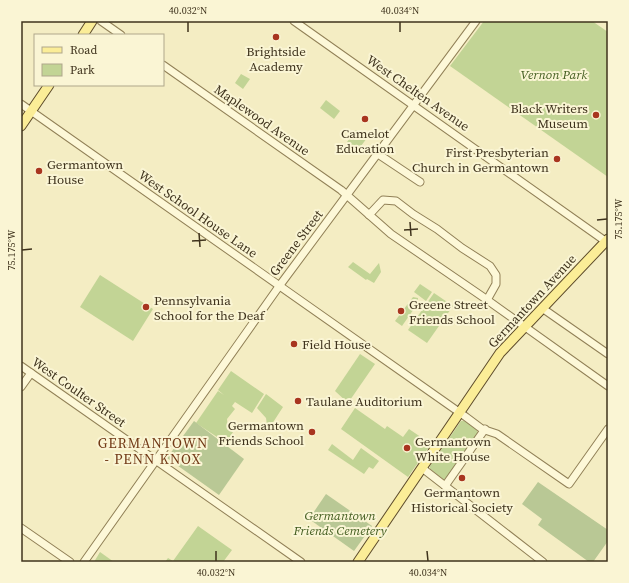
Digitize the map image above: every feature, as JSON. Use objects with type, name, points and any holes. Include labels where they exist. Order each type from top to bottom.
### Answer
[{"type":"main road","points":[[84,34],[92,21]]},
{"type":"main road","points":[[21,126],[48,86]]},
{"type":"main road","name":"Germantown Avenue","points":[[358,562],[500,353],[607,241]]},
{"type":"street","points":[[102,21],[120,34]]},
{"type":"street","name":"West Chelten Avenue","points":[[294,21],[607,241]]},
{"type":"street","name":"Greene Street","points":[[84,562],[280,285],[476,21]]},
{"type":"street","name":"Maplewood Avenue","points":[[164,66],[347,195],[391,234],[608,386]]},
{"type":"street","name":"West School House Lane","points":[[21,104],[460,412],[485,429],[497,434],[569,484],[608,429]]},
{"type":"street","points":[[378,154],[420,182]]},
{"type":"street","points":[[369,215],[383,200],[396,201],[462,248],[487,263],[494,272],[496,287],[487,300]]},
{"type":"street","points":[[542,308],[608,354]]},
{"type":"street","name":"West Coulter Street","points":[[21,366],[301,562]]},
{"type":"street","points":[[21,387],[31,373]]},
{"type":"street","points":[[445,486],[485,429]]},
{"type":"street","points":[[422,468],[543,562]]},
{"type":"street","points":[[21,528],[70,562]]},
{"type":"green space","name":"Vernon Park","points":[[484,21],[592,21],[608,32],[608,177],[450,66]]},
{"type":"green space","points":[[241,74],[250,79],[243,89],[235,83]]},
{"type":"green space","points":[[326,100],[340,111],[334,119],[320,108]]},
{"type":"green space","points":[[356,130],[367,138],[358,150],[347,142]]},
{"type":"green space","points":[[353,262],[370,274],[379,263],[381,272],[374,283],[367,279],[366,280],[348,267]]},
{"type":"green space","points":[[100,275],[153,309],[133,341],[80,307]]},
{"type":"green space","points":[[420,284],[432,292],[426,301],[414,292]]},
{"type":"green space","points":[[434,293],[453,306],[427,343],[408,330]]},
{"type":"green space","points":[[413,297],[418,298],[418,303],[402,326],[395,321]]},
{"type":"green space","points":[[360,354],[375,364],[348,403],[335,391]]},
{"type":"green space","points":[[231,371],[264,394],[252,413],[235,402],[232,406],[235,409],[227,419],[228,429],[233,432],[226,443],[196,423],[218,391],[224,395],[218,390]]},
{"type":"green space","points":[[266,394],[283,407],[270,427],[267,425],[266,418],[257,408]]},
{"type":"green space","name":"Germantown White House","points":[[355,408],[385,429],[387,426],[403,437],[409,429],[431,444],[408,477],[341,429]]},
{"type":"green space","points":[[194,421],[244,459],[219,495],[167,458]]},
{"type":"green space","points":[[461,421],[465,421],[477,430],[478,434],[446,479],[443,479],[430,469],[430,466]]},
{"type":"green space","points":[[332,444],[353,460],[361,448],[379,461],[373,469],[369,467],[364,474],[328,450]]},
{"type":"green space","points":[[538,482],[608,530],[608,541],[593,562],[589,562],[538,525],[542,519],[522,504]]},
{"type":"green space","name":"Germantown Friends Cemetery","points":[[326,494],[372,526],[354,551],[309,519]]},
{"type":"green space","points":[[198,526],[232,550],[223,562],[165,562],[168,558],[173,561]]},
{"type":"green space","points":[[100,552],[114,562],[94,562]]},
{"type":"place","name":"Brightside Academy","points":[[276,37]]},
{"type":"place","name":"Black Writers Museum","points":[[596,115]]},
{"type":"place","name":"Camelot Education","points":[[365,119]]},
{"type":"place","name":"First Presbyterian Church in Germantown","points":[[557,159]]},
{"type":"place","name":"Germantown House","points":[[39,171]]},
{"type":"place","name":"Pennsylvania School for the Deaf","points":[[146,307]]},
{"type":"place","name":"Greene Street Friends School","points":[[401,311]]},
{"type":"place","name":"Field House","points":[[294,344]]},
{"type":"place","name":"Taulane Auditorium","points":[[298,401]]},
{"type":"place","name":"Germantown Friends School","points":[[312,432]]},
{"type":"place","name":"Germantown White House","points":[[407,448]]},
{"type":"place","name":"Germantown Historical Society","points":[[462,478]]},
{"type":"district","name":"GERMANTOWN - PENN KNOX","points":[[153,452]]}]
